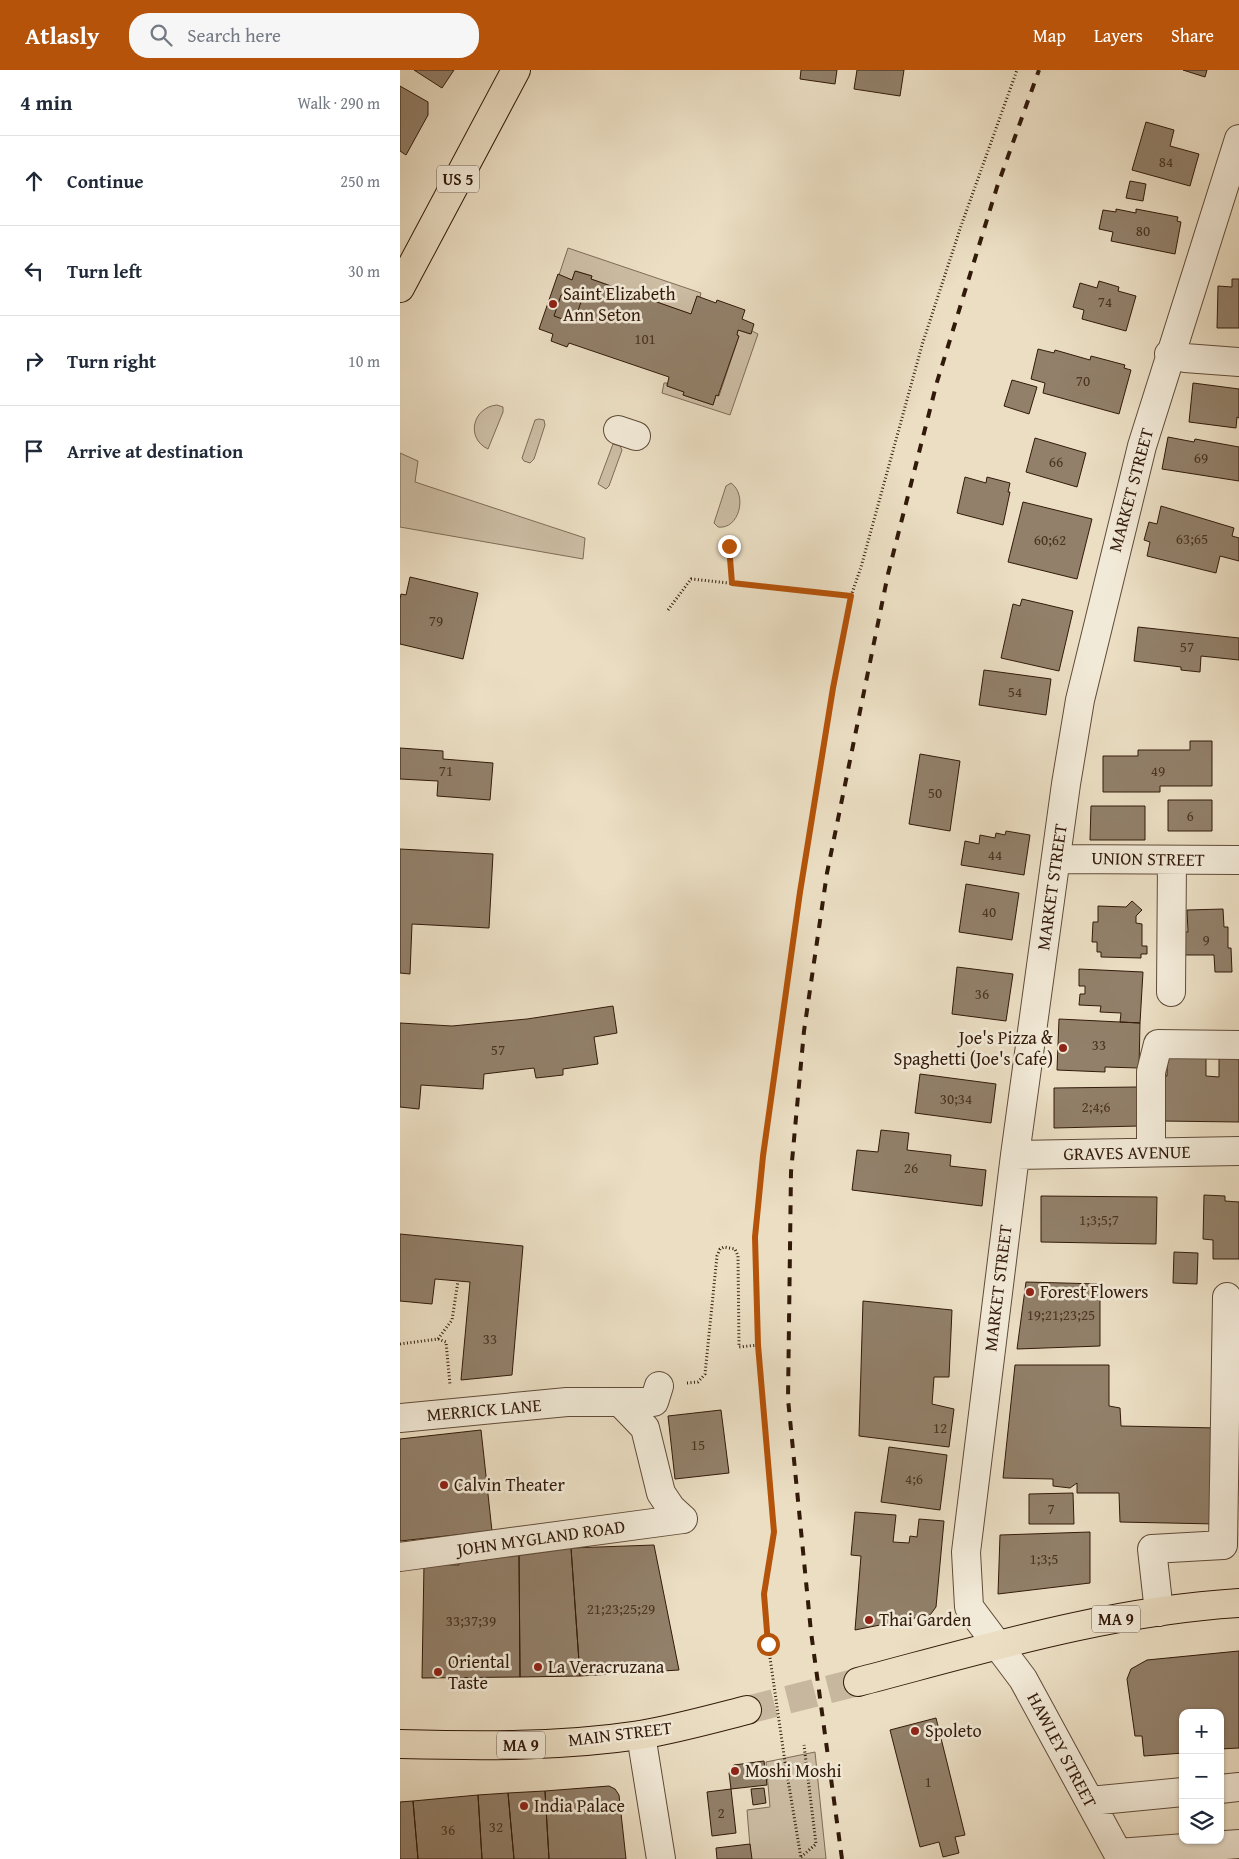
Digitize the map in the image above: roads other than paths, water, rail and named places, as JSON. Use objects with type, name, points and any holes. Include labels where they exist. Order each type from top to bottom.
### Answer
[{"type":"main road","name":"US 5","points":[[400,288],[516,70]]},
{"type":"main road","name":"MA 9","points":[[858,1682],[1054,1630],[1159,1612],[1239,1603]]},
{"type":"main road","name":"MAIN STREET","points":[[400,1744],[502,1746],[641,1734],[747,1710]]},
{"type":"street","name":"MARKET STREET","points":[[996,1645],[969,1608],[966,1552],[1015,1156],[1066,784],[1080,700],[1131,486],[1169,354],[1239,139]]},
{"type":"street","points":[[1169,354],[1185,358],[1239,362]]},
{"type":"street","name":"UNION STREET","points":[[1057,858],[1239,860]]},
{"type":"street","points":[[1171,992],[1172,860]]},
{"type":"street","points":[[1151,1152],[1152,1072],[1158,1044],[1239,1046]]},
{"type":"street","name":"GRAVES AVENUE","points":[[1015,1156],[1239,1151]]},
{"type":"street","points":[[1159,1612],[1152,1549],[1223,1544],[1227,1297]]},
{"type":"street","name":"MERRICK LANE","points":[[400,1418],[567,1402],[654,1402],[659,1386]]},
{"type":"street","name":"JOHN MYGLAND ROAD","points":[[400,1557],[683,1519],[671,1508],[661,1493],[645,1428],[620,1402]]},
{"type":"street","name":"HAWLEY STREET","points":[[996,1645],[1023,1679],[1119,1856]]},
{"type":"street","points":[[641,1734],[661,1859]]},
{"type":"street","points":[[1224,1789],[1239,1787]]},
{"type":"street","points":[[1090,1801],[1179,1792]]},
{"type":"street","points":[[1119,1856],[1239,1844]]},
{"type":"tunnel","points":[[747,1710],[858,1682]]},
{"type":"railway","points":[[842,1859],[811,1632],[788,1399],[791,1172],[804,1031],[827,873],[888,574],[937,382],[997,187],[1039,70]]},
{"type":"place","name":"Saint Elizabeth Ann Seton","points":[[553,304]]},
{"type":"place","name":"Joe's Pizza & Spaghetti (Joe's Cafe)","points":[[1063,1048]]},
{"type":"place","name":"Forest Flowers","points":[[1030,1292]]},
{"type":"place","name":"Calvin Theater","points":[[444,1485]]},
{"type":"place","name":"Thai Garden","points":[[869,1620]]},
{"type":"place","name":"La Veracruzana","points":[[538,1667]]},
{"type":"place","name":"Oriental Taste","points":[[438,1672]]},
{"type":"place","name":"Spoleto","points":[[915,1731]]},
{"type":"place","name":"Moshi Moshi","points":[[735,1771]]},
{"type":"place","name":"India Palace","points":[[524,1806]]}]
